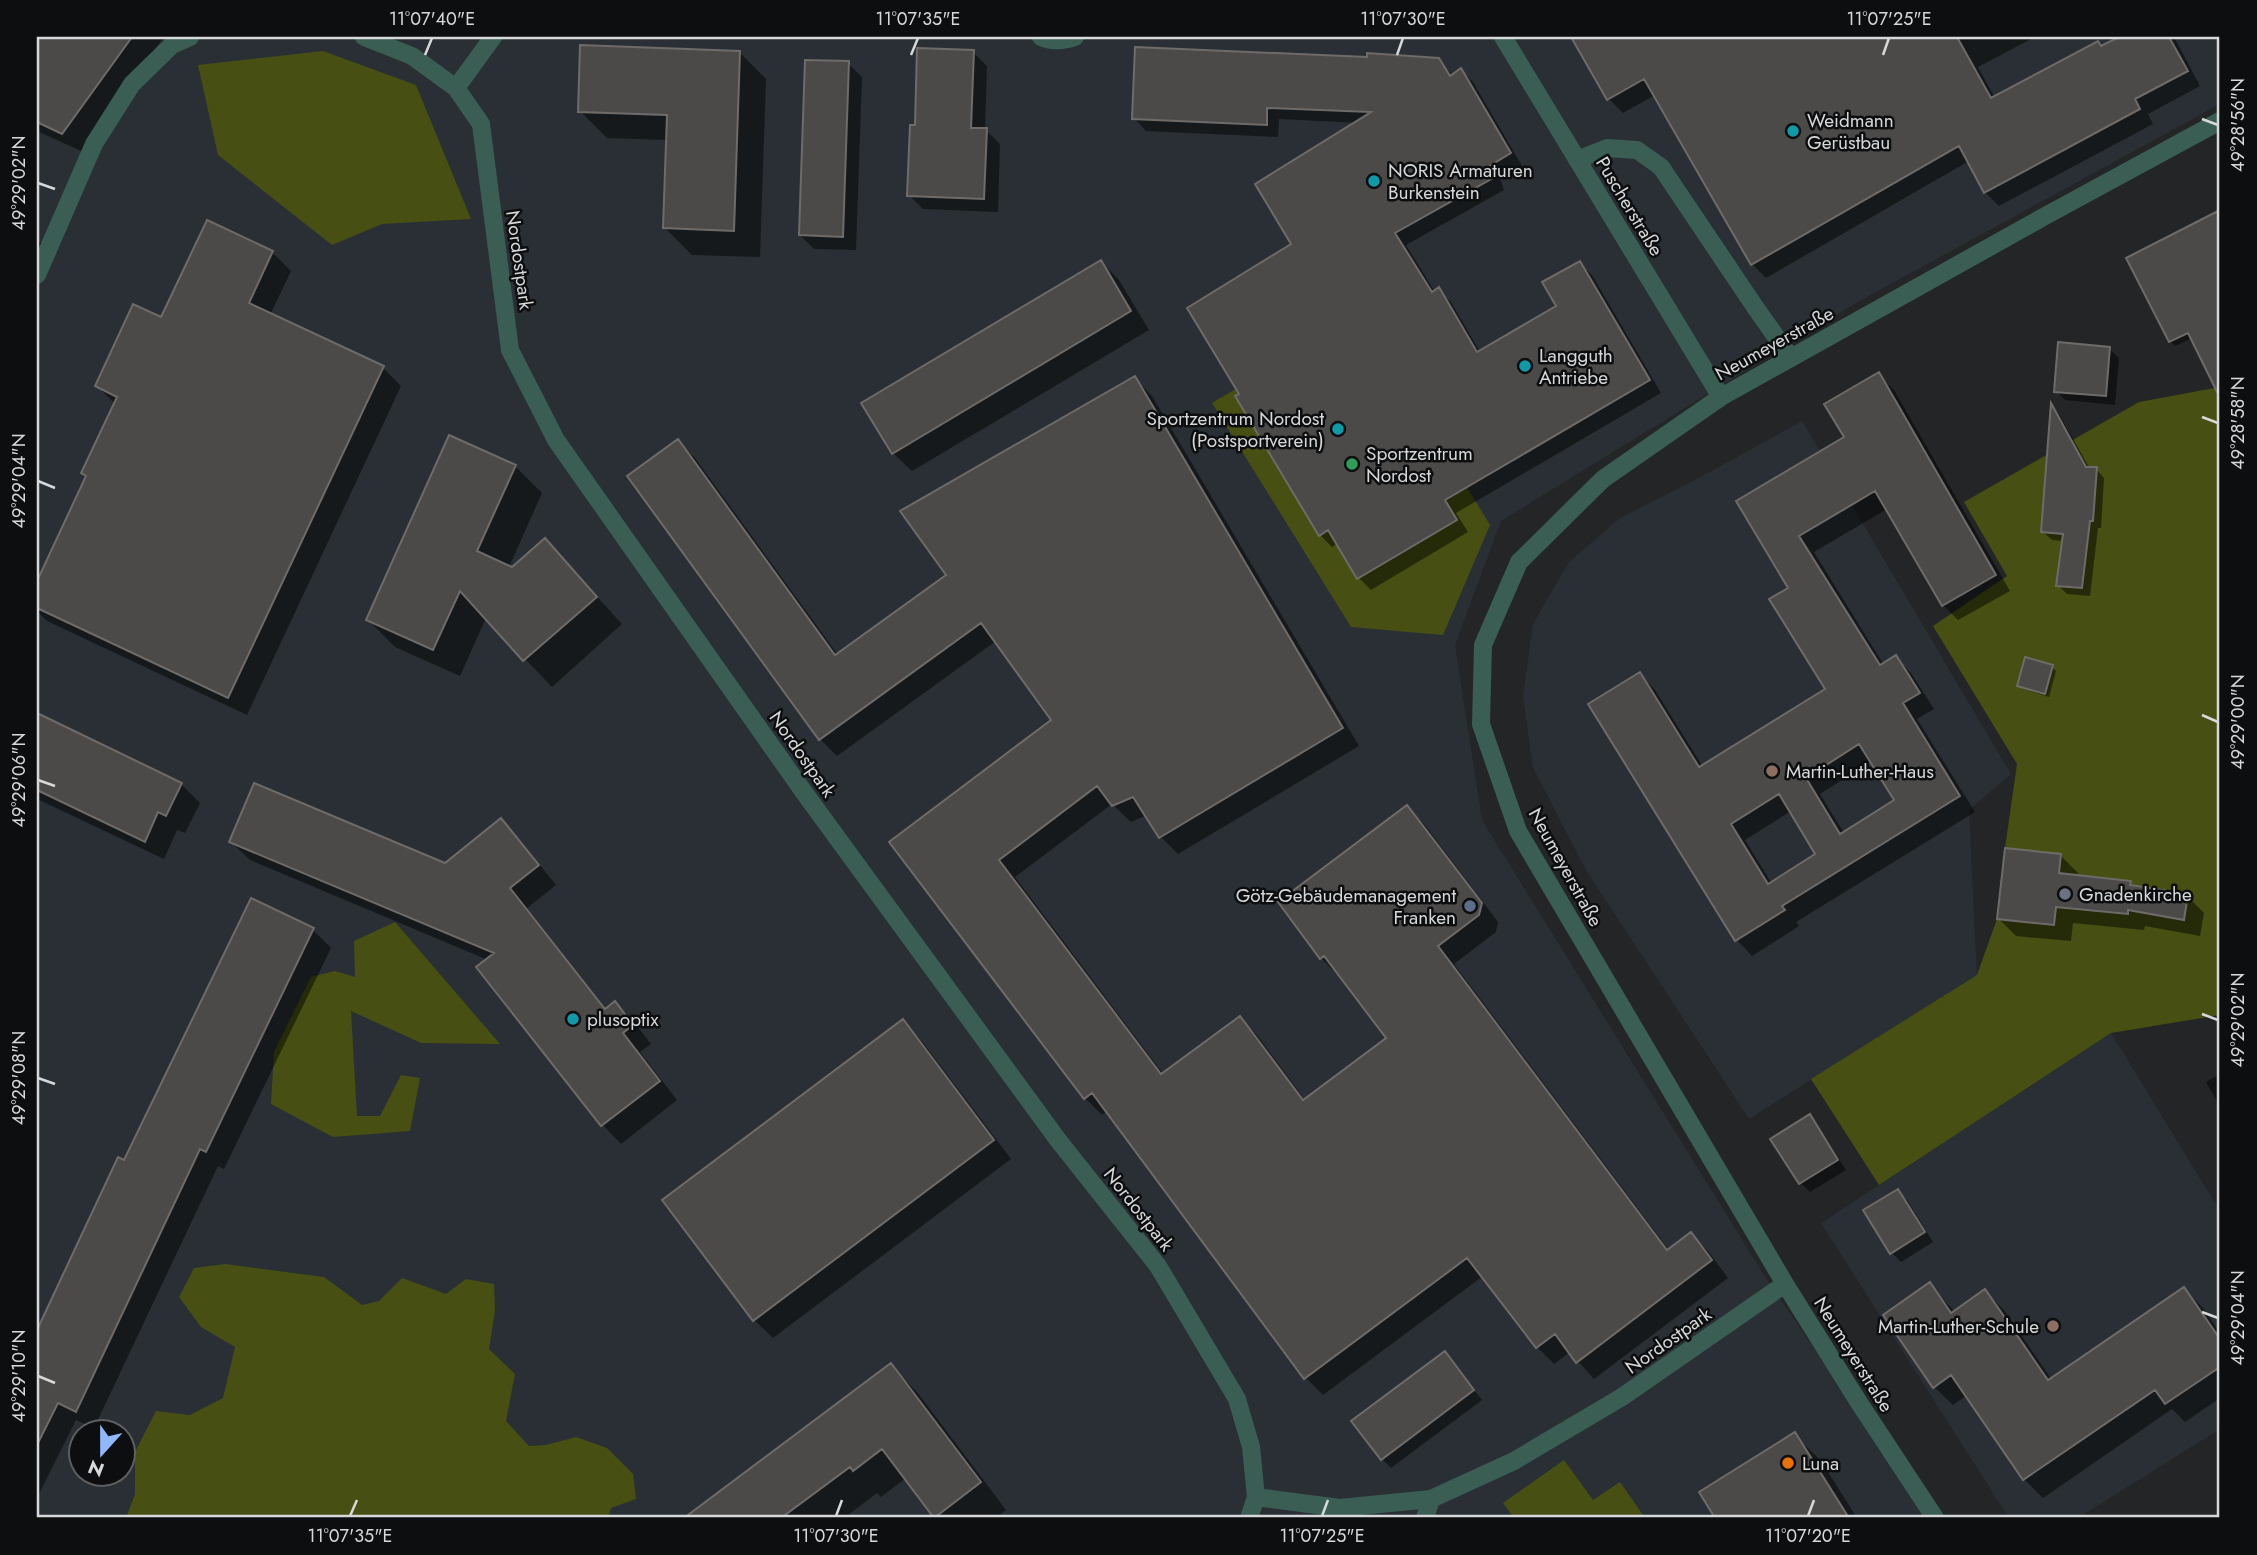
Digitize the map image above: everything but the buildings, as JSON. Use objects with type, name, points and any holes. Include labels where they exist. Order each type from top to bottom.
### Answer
[{"type":"street","points":[[37,275],[94,144],[132,84],[172,45],[190,37]]},
{"type":"street","name":"Nordostpark","points":[[364,37],[412,56],[456,88],[481,124],[510,350],[556,440],[811,801],[1058,1140],[1158,1266],[1237,1399],[1251,1447],[1256,1497],[1249,1518]]},
{"type":"street","points":[[456,88],[493,37]]},
{"type":"street","points":[[1041,37],[1048,40],[1074,37]]},
{"type":"street","name":"Puscherstraße","points":[[1503,37],[1721,397]]},
{"type":"street","name":"Neumeyerstraße","points":[[1935,1518],[1785,1284],[1518,831],[1481,723],[1483,645],[1519,562],[1602,479],[1721,397],[2220,121]]},
{"type":"street","points":[[1577,160],[1607,148],[1637,150],[1661,167],[1791,358]]},
{"type":"street","name":"Nordostpark","points":[[1256,1497],[1340,1508],[1431,1499],[1514,1461],[1622,1397],[1785,1284]]},
{"type":"street","points":[[1425,1518],[1431,1499]]},
{"type":"shaded area","points":[[37,37],[2220,37],[2220,104],[1854,304],[1501,521],[1455,645],[1482,820],[1762,1272],[1930,1518],[37,1518]]},
{"type":"shaded area","name":"Martin-Luther-Haus","points":[[1802,421],[2011,774],[1969,810],[1977,975],[1749,1119],[1586,870],[1533,768],[1523,696],[1533,624],[1569,562],[1620,518]]},
{"type":"shaded area","name":"Martin-Luther-Schule","points":[[2111,1033],[2220,1211],[2220,1429],[2078,1518],[2009,1518],[1821,1223]]},
{"type":"green space","points":[[323,51],[416,85],[471,219],[382,224],[332,245],[218,155],[198,65]]},
{"type":"green space","name":"Sportzentrum Nordost","points":[[1362,314],[1490,525],[1443,635],[1351,627],[1212,403]]},
{"type":"green space","points":[[2220,387],[2220,1015],[2111,1033],[1879,1185],[1811,1079],[1977,975],[1997,919],[2054,925],[2056,907],[2128,914],[2130,881],[2059,873],[2061,854],[2005,848],[2017,764],[1933,626],[2007,576],[1964,502],[2139,402]]},
{"type":"green space","points":[[395,922],[500,1044],[421,1043],[351,1011],[357,1116],[380,1116],[401,1075],[420,1078],[410,1131],[333,1137],[271,1104],[274,1052],[311,977],[335,971],[355,977],[354,941]]},
{"type":"green space","points":[[225,1264],[324,1277],[362,1305],[379,1301],[402,1278],[446,1294],[466,1279],[494,1284],[495,1311],[489,1349],[515,1374],[506,1421],[529,1446],[546,1445],[576,1437],[607,1448],[633,1474],[636,1499],[611,1508],[608,1518],[126,1518],[136,1488],[136,1450],[156,1411],[190,1415],[223,1398],[235,1347],[201,1327],[179,1297],[194,1268]]},
{"type":"green space","points":[[1564,1460],[1593,1500],[1620,1482],[1645,1518],[1514,1518],[1503,1503]]},
{"type":"place","name":"Weidmann Gerüstbau","points":[[1793,131]]},
{"type":"place","name":"NORIS Armaturen Burkenstein","points":[[1374,181]]},
{"type":"place","name":"Langguth Antriebe","points":[[1525,366]]},
{"type":"place","name":"Sportzentrum Nordost (Postsportverein)","points":[[1338,429]]},
{"type":"place","name":"Sportzentrum Nordost","points":[[1352,464]]},
{"type":"place","name":"Martin-Luther-Haus","points":[[1772,771]]},
{"type":"place","name":"Gnadenkirche","points":[[2065,894]]},
{"type":"place","name":"Götz-Gebäudemanagement Franken","points":[[1470,906]]},
{"type":"place","name":"plusoptix","points":[[573,1019]]},
{"type":"place","name":"Martin-Luther-Schule","points":[[2053,1326]]},
{"type":"place","name":"Luna","points":[[1788,1463]]}]
